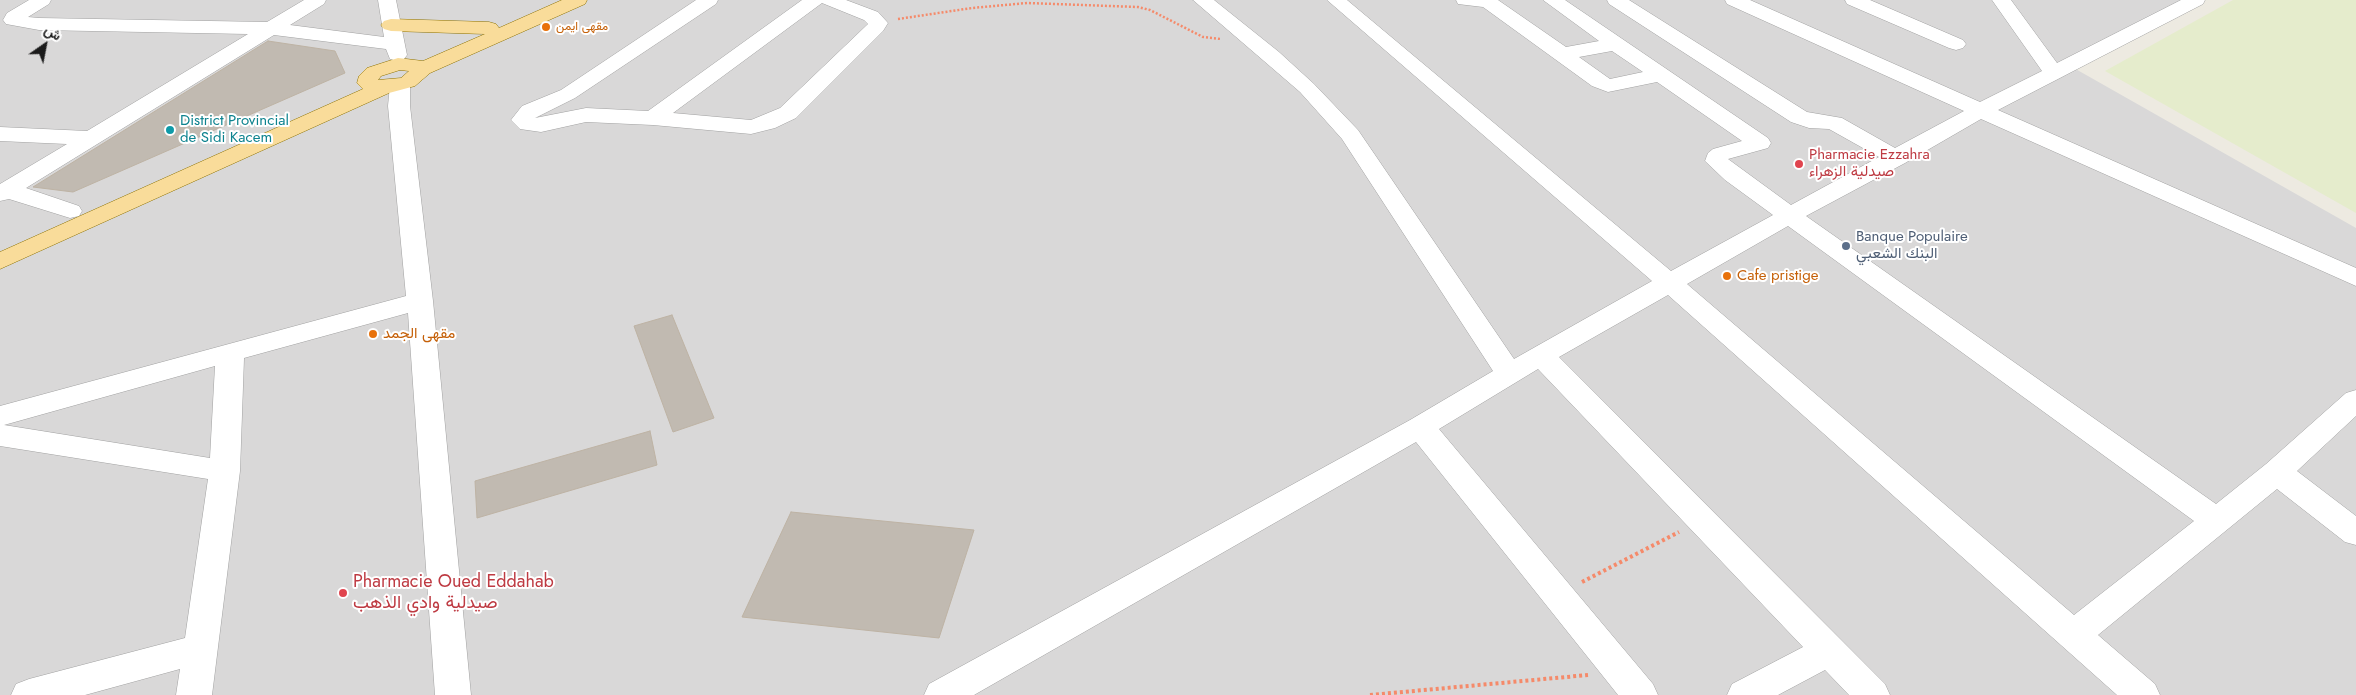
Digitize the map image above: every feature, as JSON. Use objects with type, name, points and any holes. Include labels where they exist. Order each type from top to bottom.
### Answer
[{"type":"main road","points":[[0,242],[395,65],[489,28],[552,0]]},
{"type":"main road","points":[[395,65],[578,0]]},
{"type":"main road","points":[[0,261],[395,65],[489,28]]},
{"type":"street","points":[[42,0],[14,17],[13,20],[39,24],[269,28],[395,65]]},
{"type":"street","points":[[4,192],[317,0]]},
{"type":"street","points":[[387,0],[420,301],[453,695]]},
{"type":"street","points":[[709,0],[568,94],[526,114],[522,120],[528,124],[541,125],[586,116],[653,118],[751,127],[779,118],[795,106],[878,23],[871,16],[829,0]]},
{"type":"street","points":[[653,118],[814,0]]},
{"type":"street","points":[[1202,0],[1245,34],[1307,88],[1350,135],[1510,374]]},
{"type":"street","points":[[1336,0],[1670,283],[2142,695]]},
{"type":"street","points":[[1465,0],[1488,2],[1599,82],[1608,86],[1660,75]]},
{"type":"street","points":[[1552,0],[1760,143],[1721,154],[1716,158],[1716,161],[2217,521]]},
{"type":"street","points":[[1616,0],[1799,117],[1809,121],[1834,123],[1897,158]]},
{"type":"street","points":[[1734,0],[2356,278]]},
{"type":"street","points":[[1854,0],[1956,44]]},
{"type":"street","points":[[2001,0],[2054,73]]},
{"type":"street","points":[[942,695],[985,685],[1541,355],[1979,111],[2196,0]]},
{"type":"street","points":[[1562,54],[1616,44]]},
{"type":"street","points":[[0,134],[93,138]]},
{"type":"street","points":[[4,192],[70,211]]},
{"type":"street","points":[[0,416],[420,301]]},
{"type":"street","points":[[194,695],[202,648],[224,471],[230,353]]},
{"type":"street","points":[[1541,355],[1872,695]]},
{"type":"street","points":[[2073,635],[2277,472],[2356,400]]},
{"type":"street","points":[[1420,427],[1630,684]]},
{"type":"street","points":[[0,435],[224,471]]},
{"type":"street","points":[[2277,472],[2356,533]]},
{"type":"street","points":[[29,695],[202,648]]},
{"type":"street","points":[[1745,695],[1829,650]]},
{"type":"path","points":[[878,23],[982,7],[1049,3],[1145,8],[1203,37],[1218,39],[1245,34]]},
{"type":"path","points":[[1557,594],[1702,520]]},
{"type":"path","points":[[1370,695],[1630,684]]},
{"type":"shaded area","points":[[0,0],[2185,0],[2065,63],[2356,228],[2356,695],[0,695]]},
{"type":"green space","points":[[2233,0],[2356,0],[2356,213],[2105,71]]},
{"type":"building","name":"District Provincial de Sidi Kacem","points":[[268,41],[335,51],[345,73],[73,192],[33,187]]},
{"type":"building","points":[[672,315],[714,418],[673,432],[634,326]]},
{"type":"building","points":[[650,431],[657,465],[477,518],[475,481]]},
{"type":"building","points":[[791,512],[974,530],[939,638],[742,617]]},
{"type":"place","name":"مقهى ايمن","points":[[546,27]]},
{"type":"place","name":"District Provincial de Sidi Kacem","points":[[170,130]]},
{"type":"place","name":"Pharmacie Ezzahra صيدلية الزهراء","points":[[1799,164]]},
{"type":"place","name":"Banque Populaire البنك الشعبي","points":[[1846,246]]},
{"type":"place","name":"Cafe pristige","points":[[1727,276]]},
{"type":"place","name":"مقهى الجمد","points":[[373,334]]},
{"type":"place","name":"Pharmacie Oued Eddahab صيدلية وادي الذهب","points":[[343,593]]}]
